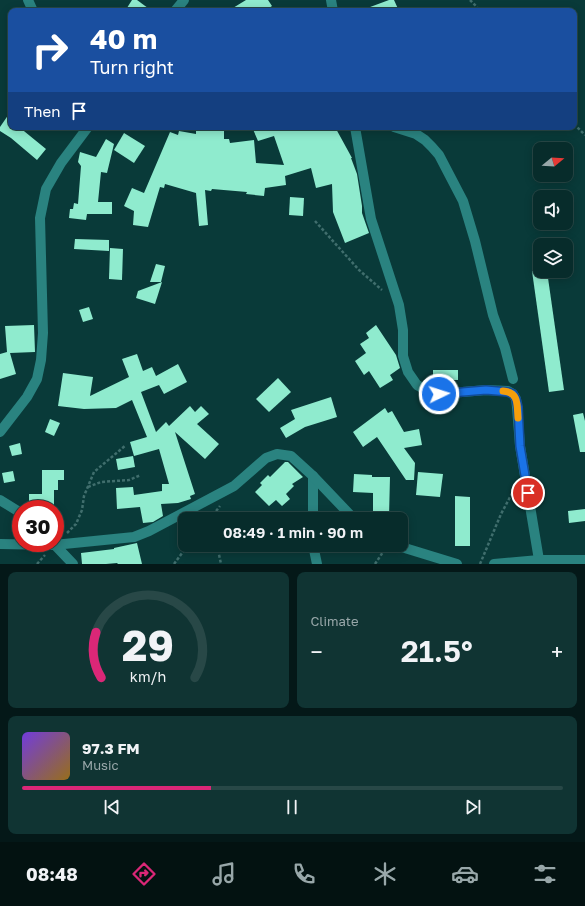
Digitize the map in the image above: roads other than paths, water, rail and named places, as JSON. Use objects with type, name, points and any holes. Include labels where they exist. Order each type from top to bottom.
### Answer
[{"type":"street","points":[[177,8],[184,0]]},
{"type":"street","points":[[0,432],[27,397],[37,379],[41,360],[43,333],[40,218],[46,189],[61,163],[86,130]]},
{"type":"street","points":[[356,130],[372,219],[399,305],[403,330],[403,356],[408,372],[417,385],[428,392],[439,394],[486,390],[508,392],[513,394],[518,407],[520,446],[539,560]]},
{"type":"street","points":[[403,130],[416,134],[425,140],[439,155],[463,201],[475,241],[493,315],[505,348],[513,380]]},
{"type":"street","points":[[64,543],[134,537],[149,531],[234,486],[266,458],[277,454],[291,456],[313,476],[347,512]]},
{"type":"street","points":[[313,476],[313,512]]},
{"type":"street","points":[[0,500],[12,507]]},
{"type":"street","points":[[0,544],[12,544]]},
{"type":"street","points":[[408,549],[457,564]]},
{"type":"street","points":[[61,552],[73,564]]},
{"type":"street","points":[[314,552],[317,564]]},
{"type":"street","points":[[494,564],[539,560],[585,560]]}]
